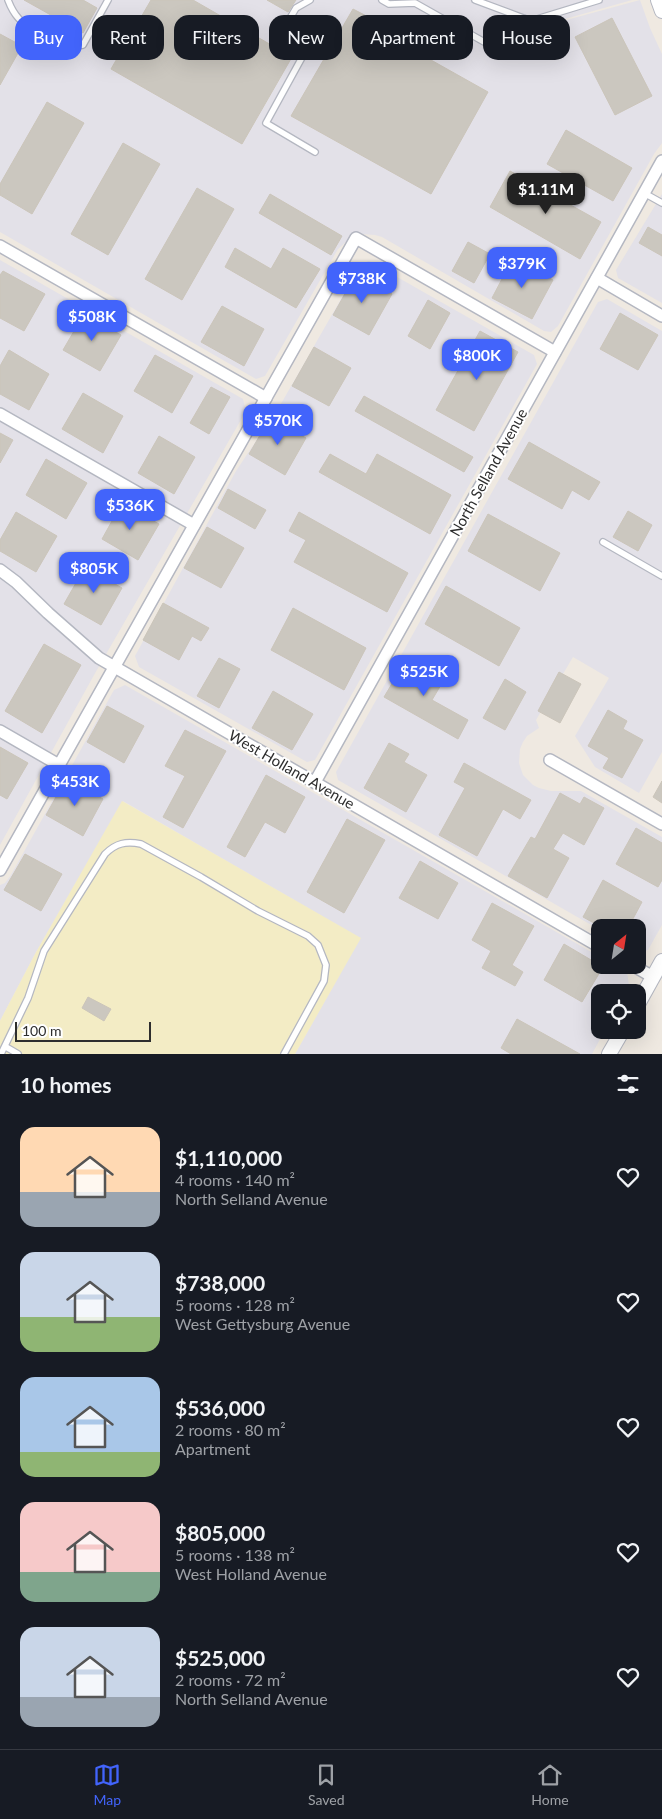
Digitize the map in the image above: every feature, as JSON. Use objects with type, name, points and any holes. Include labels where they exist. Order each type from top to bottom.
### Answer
[{"type":"street","points":[[658,0],[662,12]]},
{"type":"street","name":"North Selland Avenue","points":[[315,782],[662,161]]},
{"type":"street","points":[[0,870],[356,238],[555,352]]},
{"type":"street","points":[[0,246],[266,398]]},
{"type":"street","points":[[597,278],[662,316]]},
{"type":"street","points":[[0,414],[194,526]]},
{"type":"street","name":"West Holland Avenue","points":[[0,570],[16,582],[85,648],[99,658],[591,941]]},
{"type":"street","points":[[0,731],[60,765]]},
{"type":"street","points":[[550,760],[662,824]]},
{"type":"street","points":[[646,990],[662,961]]},
{"type":"street","points":[[646,973],[653,977]]},
{"type":"street","points":[[609,1054],[618,1039]]},
{"type":"lane","points":[[8,0],[20,22],[33,34],[65,48],[83,45],[108,0]]},
{"type":"lane","points":[[310,0],[296,8],[279,37],[305,52],[266,123],[316,152]]},
{"type":"lane","points":[[382,0],[389,4],[415,3],[483,41]]},
{"type":"lane","points":[[475,0],[515,15]]},
{"type":"lane","points":[[550,15],[599,0]]},
{"type":"lane","points":[[644,193],[662,203]]},
{"type":"lane","points":[[603,542],[662,576]]},
{"type":"lane","points":[[1,1054],[28,998],[44,951],[105,854],[118,844],[130,842],[141,844],[202,877],[258,911],[308,936],[318,944],[326,965],[324,981],[284,1054]]},
{"type":"lane","points":[[6,1047],[18,1054]]},
{"type":"shaded area","points":[[0,0],[632,0],[570,18],[570,15],[483,15],[483,60],[570,60],[570,19],[640,0],[662,54],[662,143],[654,154],[558,326],[551,332],[544,331],[382,237],[361,234],[348,240],[338,249],[265,376],[256,379],[0,232]]},
{"type":"shaded area","points":[[662,194],[662,303],[618,278],[616,270]]},
{"type":"shaded area","points":[[0,260],[243,399],[246,411],[94,675],[0,845]]},
{"type":"shaded area","points":[[369,261],[534,355],[537,364],[315,760],[307,762],[139,667],[135,656],[236,471],[282,402],[361,264]]},
{"type":"shaded area","points":[[607,299],[662,331],[662,752],[639,793],[595,767],[575,736],[609,678],[573,657],[536,720],[539,728],[527,736],[523,742],[520,749],[519,763],[523,775],[533,785],[551,791],[581,791],[662,837],[662,925],[646,951],[646,919],[591,919],[591,925],[338,780],[336,772],[598,302]]},
{"type":"shaded area","points":[[125,685],[591,952],[591,974],[627,974],[629,984],[591,984],[591,1039],[600,1039],[592,1054],[295,1054],[360,938],[123,801],[35,954],[0,1021],[0,885],[5,883],[11,875],[114,690]]},
{"type":"sand","points":[[122,801],[361,938],[295,1054],[0,1054],[0,1021],[35,954]]},
{"type":"building","points":[[24,0],[83,0],[97,8],[83,33],[82,15],[51,15]]},
{"type":"building","points":[[151,0],[193,0],[219,15],[174,15],[174,60],[259,60],[259,38],[269,44],[269,60],[290,60],[242,144],[111,69],[116,60],[164,60],[164,15],[142,15]]},
{"type":"building","points":[[267,0],[296,0],[288,12]]},
{"type":"building","points":[[353,9],[365,15],[352,15],[352,60],[431,60],[488,92],[431,194],[291,116],[323,60],[342,60],[342,28]]},
{"type":"building","points":[[612,18],[652,96],[615,115],[575,37]]},
{"type":"building","points":[[0,34],[15,42],[15,58],[0,85]]},
{"type":"building","points":[[47,102],[84,123],[32,214],[0,195],[0,184]]},
{"type":"building","points":[[566,130],[632,168],[613,201],[547,164]]},
{"type":"building","points":[[123,143],[160,164],[108,255],[71,234]]},
{"type":"building","points":[[510,171],[601,222],[580,259],[490,207]]},
{"type":"building","points":[[197,188],[234,209],[182,300],[145,279]]},
{"type":"building","points":[[270,194],[342,236],[331,255],[259,213]]},
{"type":"building","points":[[648,227],[662,235],[662,256],[639,243]]},
{"type":"building","points":[[468,242],[490,254],[474,283],[452,271]]},
{"type":"building","points":[[235,248],[271,269],[283,248],[320,269],[296,308],[225,267]]},
{"type":"building","points":[[513,258],[553,280],[532,319],[492,298]]},
{"type":"building","points":[[3,271],[45,294],[24,331],[0,318],[0,275]]},
{"type":"building","points":[[356,274],[392,294],[369,335],[333,315]]},
{"type":"building","points":[[428,300],[450,313],[430,349],[408,336]]},
{"type":"building","points":[[222,306],[264,329],[244,366],[201,342]]},
{"type":"building","points":[[620,313],[658,335],[638,370],[600,349]]},
{"type":"building","points":[[84,314],[121,335],[100,371],[63,350]]},
{"type":"building","points":[[480,331],[518,352],[474,431],[436,410]]},
{"type":"building","points":[[314,347],[351,368],[329,406],[292,386]]},
{"type":"building","points":[[9,350],[49,374],[29,410],[0,394],[0,366]]},
{"type":"building","points":[[155,355],[193,376],[172,413],[134,391]]},
{"type":"building","points":[[211,387],[230,397],[209,434],[190,423]]},
{"type":"building","points":[[83,393],[123,416],[103,453],[62,429]]},
{"type":"building","points":[[364,396],[473,457],[464,472],[355,411]]},
{"type":"building","points":[[270,418],[306,438],[285,475],[249,454]]},
{"type":"building","points":[[0,433],[13,440],[0,463]]},
{"type":"building","points":[[159,436],[195,457],[174,494],[138,473]]},
{"type":"building","points":[[529,442],[600,482],[589,500],[572,490],[562,509],[508,479]]},
{"type":"building","points":[[330,454],[366,474],[377,454],[451,495],[430,534],[319,472]]},
{"type":"building","points":[[46,459],[87,483],[66,519],[26,495]]},
{"type":"building","points":[[228,489],[266,510],[255,529],[218,508]]},
{"type":"building","points":[[122,503],[159,524],[138,560],[102,539]]},
{"type":"building","points":[[628,511],[652,525],[638,551],[613,537]]},
{"type":"building","points":[[16,512],[57,536],[36,572],[0,551],[0,540]]},
{"type":"building","points":[[299,512],[408,573],[387,612],[294,562],[306,540],[289,531]]},
{"type":"building","points":[[488,514],[560,553],[540,591],[468,551]]},
{"type":"building","points":[[207,527],[244,548],[221,588],[184,568]]},
{"type":"building","points":[[103,562],[114,569],[108,580],[122,588],[101,625],[64,604],[85,567],[96,574]]},
{"type":"building","points":[[446,586],[520,628],[499,666],[425,624]]},
{"type":"building","points":[[163,603],[209,628],[201,641],[192,636],[179,660],[143,640]]},
{"type":"building","points":[[293,608],[366,648],[344,690],[271,650]]},
{"type":"building","points":[[44,644],[81,665],[42,733],[5,711]]},
{"type":"building","points":[[408,657],[445,678],[432,700],[468,720],[458,739],[384,697]]},
{"type":"building","points":[[219,658],[240,669],[219,708],[197,696]]},
{"type":"building","points":[[559,672],[581,684],[560,723],[538,711]]},
{"type":"building","points":[[505,679],[526,692],[505,730],[483,718]]},
{"type":"building","points":[[273,691],[313,714],[292,750],[252,728]]},
{"type":"building","points":[[107,706],[144,726],[124,763],[87,742]]},
{"type":"building","points":[[608,710],[627,721],[623,729],[643,740],[622,778],[603,768],[609,758],[588,746]]},
{"type":"building","points":[[185,730],[226,751],[183,828],[163,817],[185,776],[165,766]]},
{"type":"building","points":[[389,743],[409,754],[404,762],[427,775],[406,812],[364,788]]},
{"type":"building","points":[[0,747],[28,763],[7,799],[0,795]]},
{"type":"building","points":[[464,763],[531,800],[520,819],[503,809],[477,856],[439,835],[465,788],[454,782]]},
{"type":"building","points":[[266,775],[305,797],[285,833],[265,822],[245,857],[227,847]]},
{"type":"building","points":[[66,779],[103,799],[83,836],[46,815]]},
{"type":"building","points":[[662,781],[662,803],[653,797]]},
{"type":"building","points":[[560,793],[580,804],[584,797],[604,808],[584,845],[563,833],[553,849],[569,858],[547,898],[508,876],[531,837],[535,839]]},
{"type":"building","points":[[347,819],[385,840],[344,913],[307,892]]},
{"type":"building","points":[[636,828],[662,843],[662,880],[658,887],[616,864]]},
{"type":"building","points":[[25,854],[62,874],[41,911],[4,890]]},
{"type":"building","points":[[420,861],[458,883],[438,919],[399,898]]},
{"type":"building","points":[[603,880],[642,902],[633,919],[591,919],[591,921],[583,917]]},
{"type":"building","points":[[492,903],[534,926],[512,965],[523,972],[515,986],[482,968],[491,951],[472,940]]},
{"type":"building","points":[[564,944],[591,960],[591,974],[599,974],[591,984],[582,1002],[544,980]]},
{"type":"building","points":[[88,997],[111,1009],[104,1021],[82,1008]]},
{"type":"building","points":[[517,1019],[580,1054],[511,1054],[501,1048]]}]
